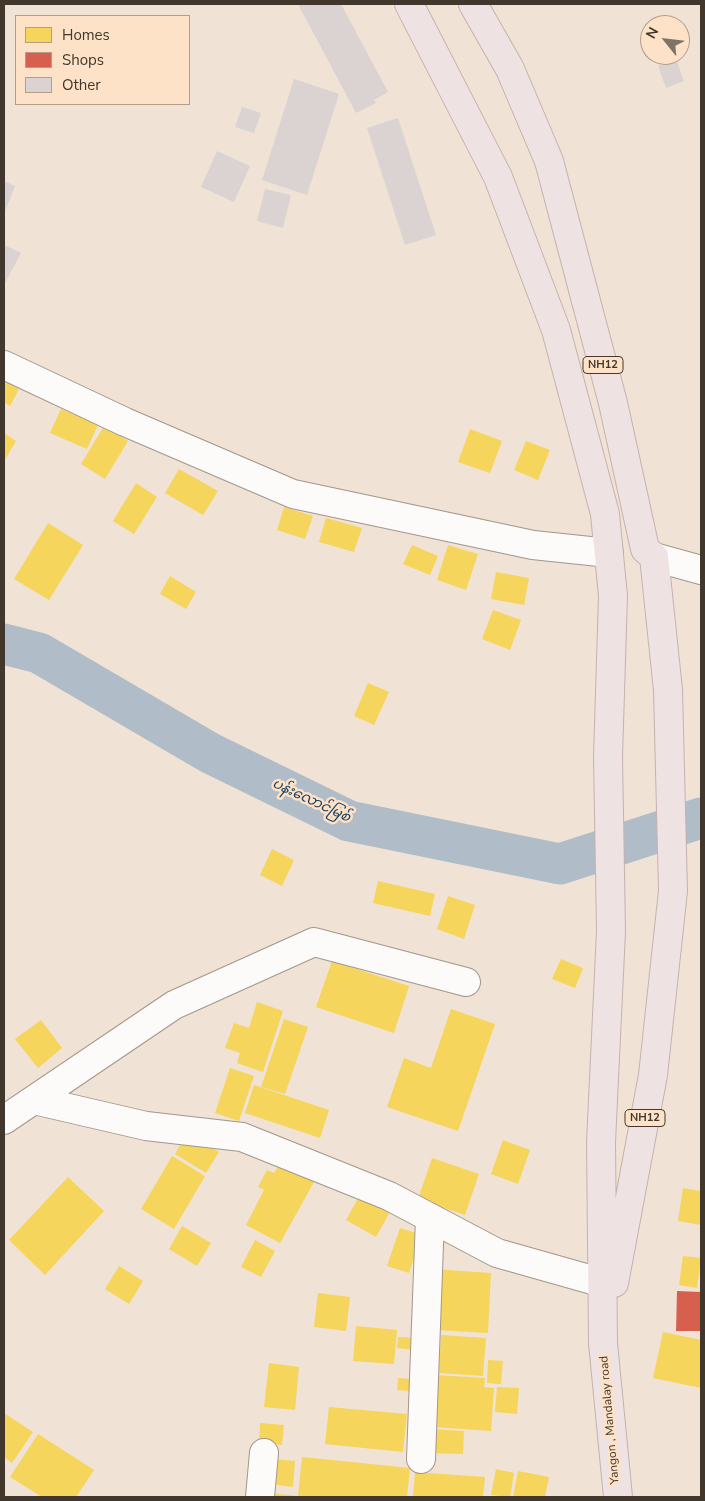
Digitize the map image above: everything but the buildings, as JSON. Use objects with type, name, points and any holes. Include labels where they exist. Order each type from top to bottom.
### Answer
[{"type":"highway","name":"NH12","points":[[408,4],[498,178],[556,330],[605,514],[612,596],[608,762],[611,931],[601,1142],[603,1343]]},
{"type":"highway","name":"NH12","points":[[473,4],[510,68],[549,161],[613,403],[645,549],[654,557],[668,690],[673,891],[653,1075],[603,1343]]},
{"type":"highway","name":"Yangon , Mandalay road","points":[[603,1343],[618,1497]]},
{"type":"street","points":[[4,365],[125,422],[293,494],[533,545],[609,553]]},
{"type":"street","points":[[654,557],[701,570]]},
{"type":"street","points":[[4,1120],[174,1005],[314,942],[466,982]]},
{"type":"street","points":[[34,1100],[146,1126],[242,1137],[389,1196],[497,1252],[602,1282]]},
{"type":"street","points":[[420,1459],[430,1218]]},
{"type":"street","points":[[260,1497],[264,1453]]},
{"type":"waterway","name":"ပန်းလောင်မြစ်","points":[[4,644],[39,653],[210,753],[349,821],[560,864],[701,818]]}]
